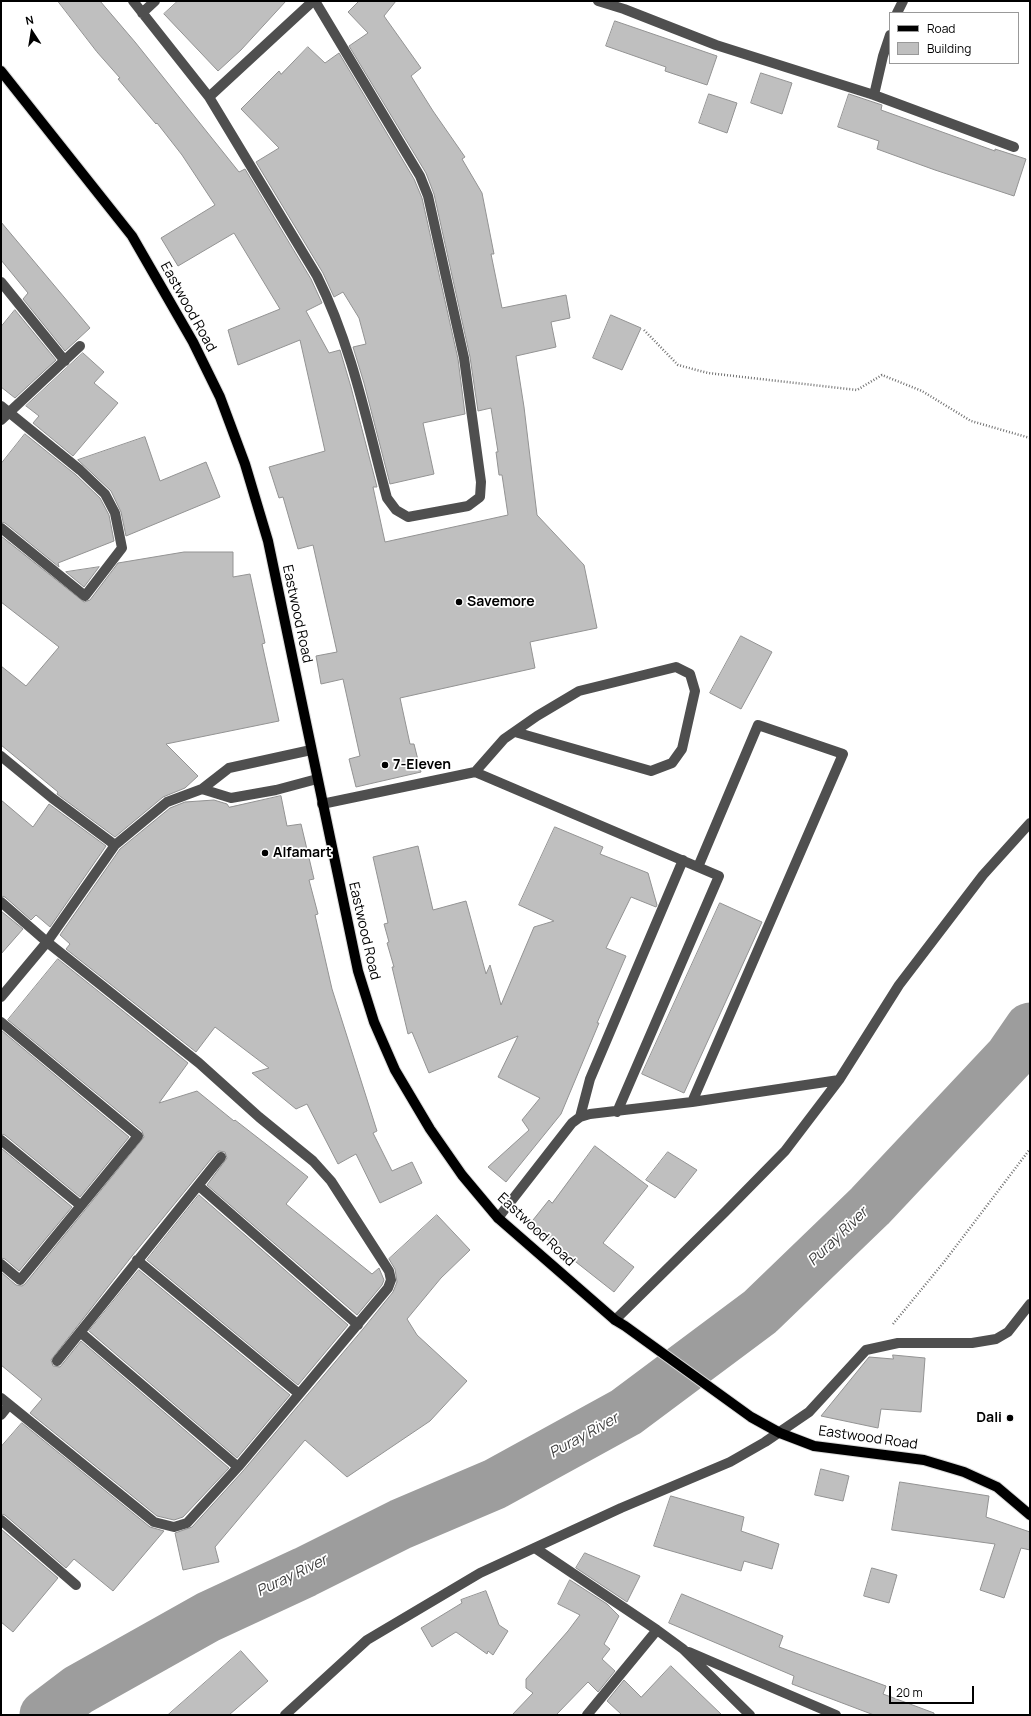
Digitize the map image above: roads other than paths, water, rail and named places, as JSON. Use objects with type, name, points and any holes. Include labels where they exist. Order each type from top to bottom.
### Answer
[{"type":"main road","name":"Eastwood Road","points":[[1,71],[132,236],[193,342],[220,397],[245,464],[268,541],[358,971],[374,1022],[395,1070],[430,1129],[462,1175],[498,1218],[615,1320],[751,1417],[780,1433],[814,1446],[924,1460],[964,1472],[997,1487],[1030,1515]]},
{"type":"street","points":[[133,1],[209,97],[318,276],[346,342],[388,498],[396,510],[408,517],[468,506],[480,497],[481,482],[464,358],[428,196],[420,176],[314,1],[209,97]]},
{"type":"street","points":[[142,13],[155,1]]},
{"type":"street","points":[[598,1],[624,9],[716,45],[874,95],[1014,146]]},
{"type":"street","points":[[898,12],[903,1]]},
{"type":"street","points":[[874,95],[883,56],[889,38]]},
{"type":"street","points":[[3,288],[65,361]]},
{"type":"street","points":[[1,420],[5,409],[65,361],[80,346]]},
{"type":"street","points":[[1,528],[86,596],[122,548],[115,513],[105,494],[91,480],[5,409]]},
{"type":"street","points":[[475,772],[504,739],[537,716],[579,691],[676,667],[690,674],[695,691],[682,749],[672,763],[651,771],[515,732]]},
{"type":"street","points":[[692,1102],[843,754],[758,725],[698,867]]},
{"type":"street","points":[[1,997],[47,942],[115,845],[167,802],[202,789],[229,768],[311,750]]},
{"type":"street","points":[[1,756],[52,798],[115,845]]},
{"type":"street","points":[[322,804],[475,772],[718,876],[618,1112]]},
{"type":"street","points":[[202,789],[231,798],[276,790],[317,780]]},
{"type":"street","points":[[615,1320],[785,1151],[839,1080],[904,978],[983,875],[1030,823]]},
{"type":"street","points":[[580,1117],[590,1079],[683,860]]},
{"type":"street","points":[[1,902],[47,942],[199,1063],[259,1117],[313,1161],[331,1181],[389,1272],[391,1280],[388,1288],[358,1325],[298,1394],[238,1467],[187,1523],[174,1527],[154,1522],[1,1398]]},
{"type":"street","points":[[1,1022],[138,1136],[20,1280],[1,1264]]},
{"type":"street","points":[[498,1218],[572,1123],[580,1117],[839,1080]]},
{"type":"street","points":[[1,1140],[80,1205]]},
{"type":"street","points":[[57,1361],[221,1157]]},
{"type":"street","points":[[199,1186],[358,1325]]},
{"type":"street","points":[[137,1260],[298,1394]]},
{"type":"street","points":[[285,1715],[366,1640],[480,1573],[621,1508],[730,1462],[780,1433],[809,1412],[866,1350],[874,1347],[898,1343],[972,1343],[996,1339],[1008,1332],[1030,1304]]},
{"type":"street","points":[[80,1332],[238,1467]]},
{"type":"street","points":[[1,1415],[9,1405]]},
{"type":"street","points":[[1,1520],[76,1584]]},
{"type":"street","points":[[535,1548],[683,1649],[750,1715]]},
{"type":"street","points":[[588,1715],[657,1630]]},
{"type":"street","points":[[683,1649],[836,1715]]},
{"type":"waterway","name":"Puray River","points":[[45,1715],[78,1690],[208,1617],[305,1572],[401,1524],[495,1484],[626,1412],[760,1312],[870,1206],[1010,1057],[1030,1028]]},
{"type":"place","name":"Savemore","points":[[459,602]]},
{"type":"place","name":"7-Eleven","points":[[385,765]]},
{"type":"place","name":"Alfamart","points":[[265,853]]},
{"type":"place","name":"Dali","points":[[1010,1418]]}]
